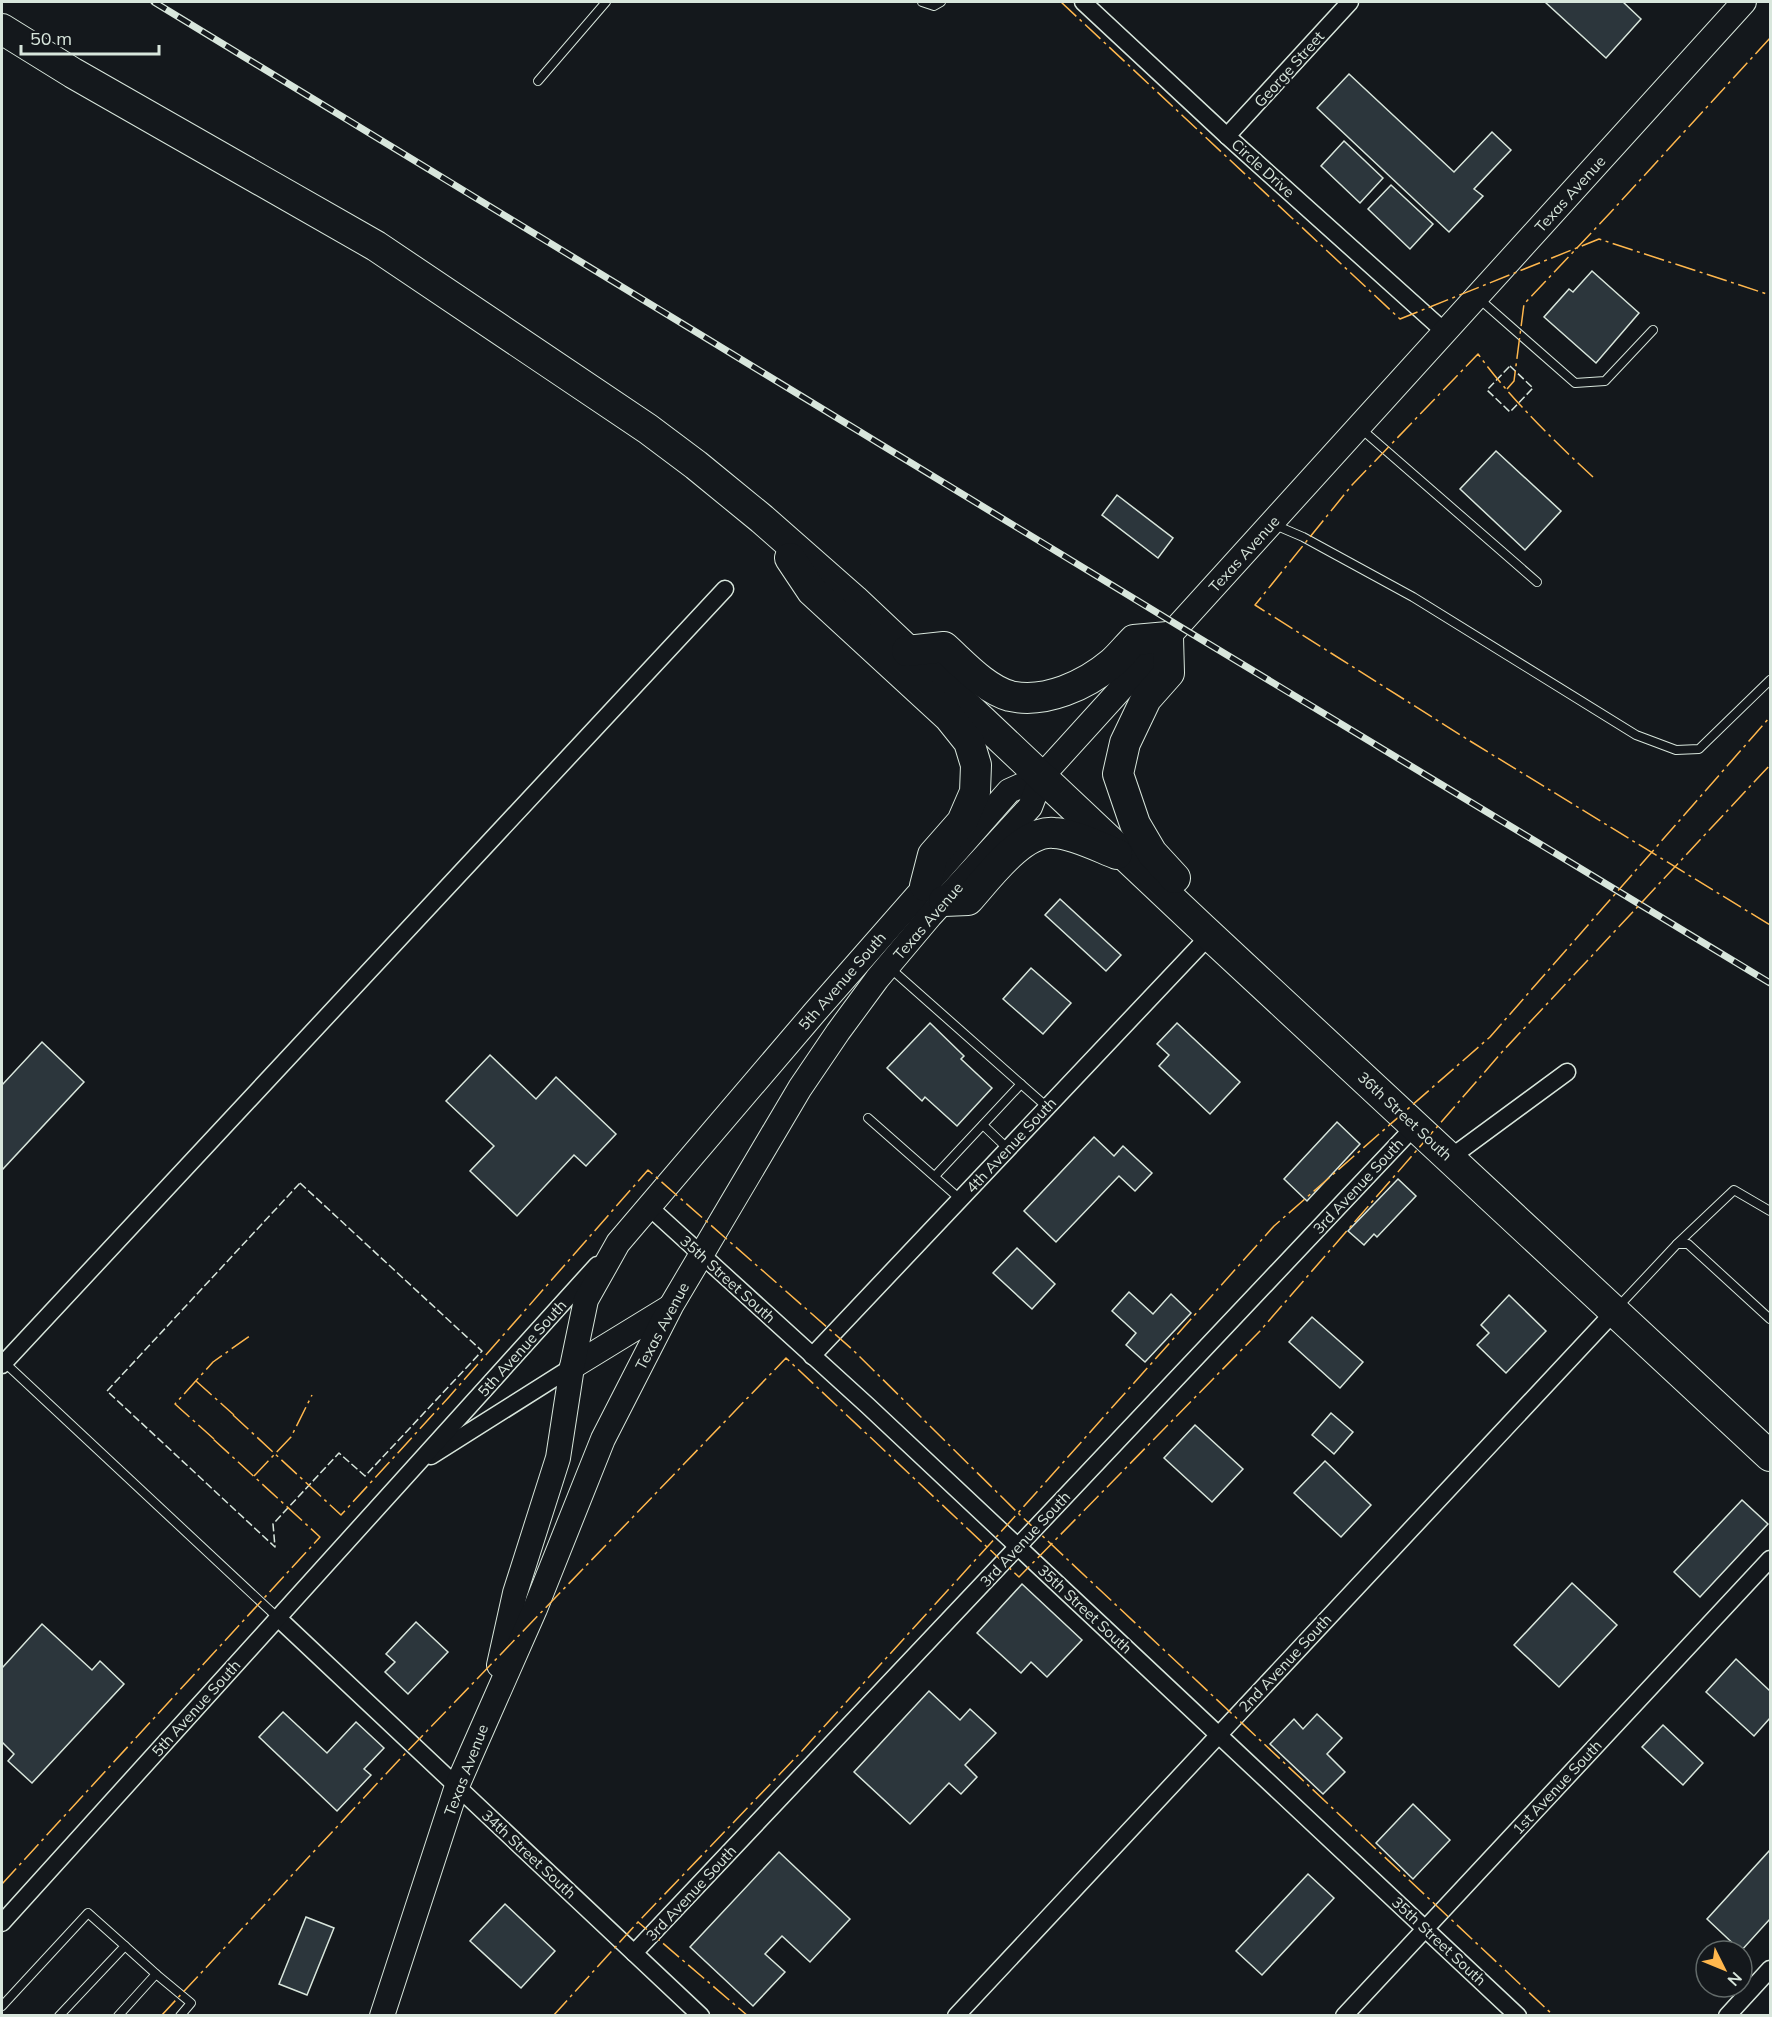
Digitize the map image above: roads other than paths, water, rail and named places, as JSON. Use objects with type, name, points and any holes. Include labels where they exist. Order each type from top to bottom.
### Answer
[{"type":"highway","points":[[2,28],[73,73],[376,246],[648,429],[696,465],[767,524],[812,591],[941,709],[969,742],[976,765],[975,792],[962,822],[933,855],[934,893],[969,900],[1011,854],[1030,837],[1054,832],[1131,860]]},
{"type":"highway","name":"36th Street South","points":[[767,524],[854,600],[1770,1456]]},
{"type":"highway","points":[[908,651],[944,647],[984,683],[1009,696],[1036,698],[1068,689],[1089,679],[1112,663],[1134,640],[1168,638],[1169,674],[1146,699],[1125,743],[1118,774],[1135,824],[1152,853],[1242,939],[1259,980]]},
{"type":"main road","name":"Texas Avenue","points":[[1042,776],[1477,297],[1738,4]]},
{"type":"main road","name":"5th Avenue South","points":[[618,1243],[648,1206],[934,893],[1009,790],[1042,776]]},
{"type":"main road","name":"Texas Avenue","points":[[382,2016],[457,1786],[535,1609],[603,1439],[671,1306],[800,1088],[838,1032],[888,966],[934,893]]},
{"type":"main road","points":[[490,1708],[515,1593],[558,1458],[572,1367],[586,1300],[618,1243]]},
{"type":"main road","points":[[572,1367],[671,1306]]},
{"type":"street","name":"Circle Drive","points":[[1083,2],[1227,136],[1445,332]]},
{"type":"street","name":"George Street","points":[[1227,136],[1350,2]]},
{"type":"street","points":[[2,1362],[725,590]]},
{"type":"street","name":"4th Avenue South","points":[[812,1356],[1210,935]]},
{"type":"street","points":[[1450,1158],[1567,1072]]},
{"type":"street","name":"3rd Avenue South","points":[[634,1953],[1415,1126]]},
{"type":"street","name":"35th Street South","points":[[648,1206],[1018,1546],[1518,2016]]},
{"type":"street","name":"5th Avenue South","points":[[2,1923],[618,1243]]},
{"type":"street","name":"2nd Avenue South","points":[[956,2016],[1615,1311]]},
{"type":"street","points":[[413,1468],[572,1367]]},
{"type":"street","name":"1st Avenue South","points":[[1344,2016],[1770,1559]]},
{"type":"street","name":"34th Street South","points":[[278,1618],[700,2016]]},
{"type":"street","points":[[1727,2016],[1770,1969]]},
{"type":"lane","points":[[538,81],[606,2]]},
{"type":"lane","points":[[921,2],[934,6],[941,2]]},
{"type":"lane","points":[[1477,297],[1575,383],[1605,381],[1653,330]]},
{"type":"lane","points":[[1359,427],[1537,582]]},
{"type":"lane","points":[[1272,524],[1303,537],[1413,597],[1636,735],[1676,750],[1699,749],[1770,680]]},
{"type":"lane","points":[[888,966],[1047,1107]]},
{"type":"lane","points":[[935,1176],[1022,1084]]},
{"type":"lane","points":[[868,1118],[960,1199]]},
{"type":"lane","points":[[983,1125],[1008,1149]]},
{"type":"lane","points":[[1615,1311],[1677,1244],[1734,1190],[1770,1211]]},
{"type":"lane","points":[[1677,1244],[1688,1244],[1770,1319]]},
{"type":"lane","points":[[2,1362],[278,1618]]},
{"type":"lane","points":[[2,2006],[88,1913],[191,2003],[180,2016]]},
{"type":"lane","points":[[59,2016],[125,1947]]},
{"type":"lane","points":[[118,2016],[156,1974]]},
{"type":"railway","points":[[154,2],[1770,983]]}]
